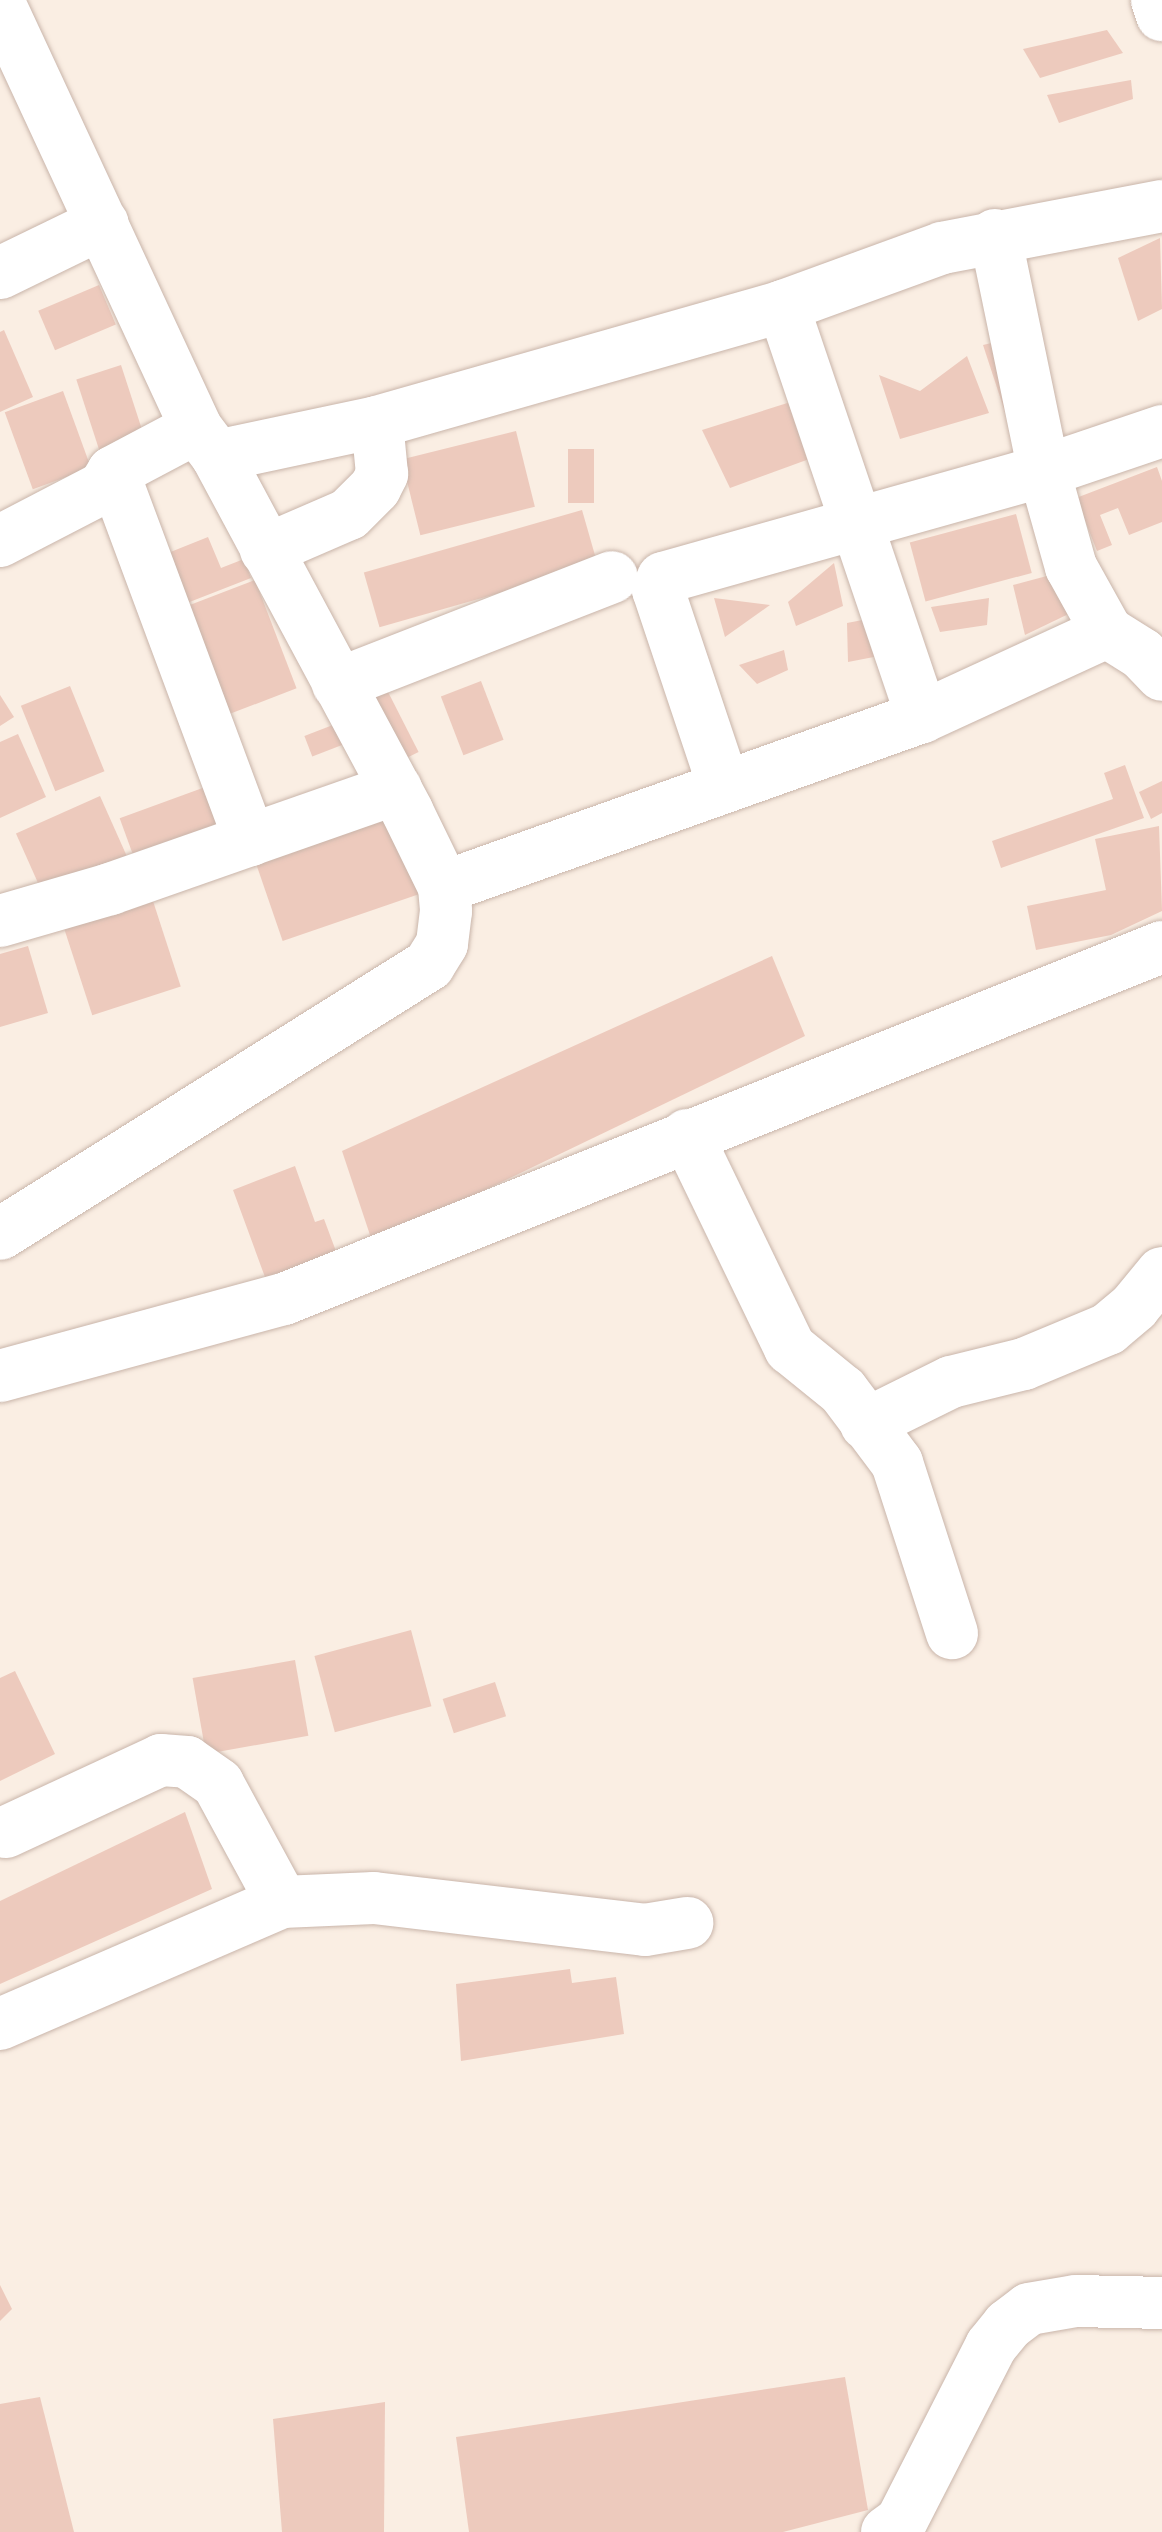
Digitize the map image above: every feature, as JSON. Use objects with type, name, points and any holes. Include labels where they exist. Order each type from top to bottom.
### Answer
[{"type":"street","points":[[1157,0],[1162,14]]},
{"type":"street","points":[[0,4],[207,442],[396,789],[444,888],[446,911],[442,944],[429,966],[0,1234]]},
{"type":"street","points":[[0,541],[104,486],[112,472],[207,442],[377,422],[783,306],[942,248],[1162,206]]},
{"type":"street","points":[[0,273],[103,223]]},
{"type":"street","points":[[995,235],[1044,472],[1071,568],[1107,632],[1162,675]]},
{"type":"street","points":[[783,306],[922,717]]},
{"type":"street","points":[[266,550],[349,514],[375,488],[382,474],[377,422]]},
{"type":"street","points":[[724,787],[659,582],[1044,472],[1162,431]]},
{"type":"street","points":[[112,472],[250,840]]},
{"type":"street","points":[[338,684],[612,577]]},
{"type":"street","points":[[444,888],[922,717],[1107,632]]},
{"type":"street","points":[[0,922],[396,789]]},
{"type":"street","points":[[0,1376],[284,1299],[1162,947]]},
{"type":"street","points":[[687,1136],[790,1348],[843,1391],[898,1463],[952,1633]]},
{"type":"street","points":[[866,1424],[951,1382],[1024,1364],[1108,1329],[1134,1307],[1162,1273]]},
{"type":"street","points":[[6,1832],[162,1760],[187,1762],[204,1770],[218,1784],[282,1902]]},
{"type":"street","points":[[0,2024],[282,1902],[374,1898],[645,1930],[687,1923]]},
{"type":"street","points":[[888,2532],[901,2522],[991,2346],[1008,2325],[1029,2309],[1076,2301],[1162,2303]]},
{"type":"building","points":[[1107,30],[1123,53],[1040,78],[1023,49]]},
{"type":"building","points":[[1131,80],[1133,99],[1059,123],[1047,95]]},
{"type":"building","points":[[1160,238],[1162,309],[1138,321],[1118,258]]},
{"type":"building","points":[[99,285],[116,325],[55,350],[38,311]]},
{"type":"building","points":[[4,330],[33,397],[0,412],[0,332]]},
{"type":"building","points":[[1004,340],[1005,412],[983,345]]},
{"type":"building","points":[[967,356],[989,413],[900,439],[879,375],[920,391]]},
{"type":"building","points":[[121,365],[146,442],[101,457],[76,380]]},
{"type":"building","points":[[63,391],[91,468],[33,489],[5,412]]},
{"type":"building","points":[[800,399],[823,454],[730,488],[702,430]]},
{"type":"building","points":[[516,431],[535,507],[420,535],[402,460]]},
{"type":"building","points":[[568,449],[594,449],[594,503],[568,503]]},
{"type":"building","points":[[1157,467],[1162,481],[1162,522],[1129,535],[1118,508],[1100,515],[1112,545],[1097,551],[1076,498]]},
{"type":"building","points":[[582,510],[598,565],[380,627],[364,573]]},
{"type":"building","points":[[1016,514],[1032,573],[926,601],[910,542]]},
{"type":"building","points":[[208,537],[221,568],[244,559],[251,578],[187,603],[168,553]]},
{"type":"building","points":[[834,563],[843,606],[796,626],[788,602]]},
{"type":"building","points":[[1058,573],[1081,608],[1025,635],[1013,585]]},
{"type":"building","points":[[255,580],[297,688],[227,715],[186,607]]},
{"type":"building","points":[[714,598],[770,605],[725,637]]},
{"type":"building","points":[[989,598],[987,625],[940,632],[931,607]]},
{"type":"building","points":[[873,618],[879,656],[848,662],[847,623]]},
{"type":"building","points":[[784,650],[788,670],[757,684],[739,665]]},
{"type":"building","points":[[481,681],[504,740],[463,755],[441,696]]},
{"type":"building","points":[[70,686],[104,771],[55,791],[21,706]]},
{"type":"building","points":[[385,686],[419,752],[403,760],[369,694]]},
{"type":"building","points":[[0,695],[14,717],[0,726]]},
{"type":"building","points":[[338,723],[346,744],[312,756],[304,736]]},
{"type":"building","points":[[18,734],[46,797],[0,818],[0,742]]},
{"type":"building","points":[[1125,765],[1144,818],[1001,868],[992,841],[1113,799],[1104,773]]},
{"type":"building","points":[[1162,781],[1162,813],[1151,819],[1139,792]]},
{"type":"building","points":[[208,786],[226,835],[137,867],[120,818]]},
{"type":"building","points":[[100,796],[130,864],[46,901],[16,833]]},
{"type":"building","points":[[393,810],[422,893],[283,941],[254,858]]},
{"type":"building","points":[[1159,826],[1162,911],[1111,935],[1036,950],[1027,906],[1106,890],[1095,839]]},
{"type":"building","points":[[152,898],[181,986],[92,1015],[64,927]]},
{"type":"building","points":[[28,946],[48,1013],[0,1027],[0,954]]},
{"type":"building","points":[[772,956],[805,1036],[373,1244],[342,1151]]},
{"type":"building","points":[[295,1166],[315,1222],[324,1219],[340,1262],[269,1288],[233,1190]]},
{"type":"building","points":[[411,1630],[431,1706],[335,1732],[314,1656]]},
{"type":"building","points":[[295,1660],[308,1736],[206,1754],[193,1678]]},
{"type":"building","points":[[15,1671],[55,1754],[0,1781],[0,1678]]},
{"type":"building","points":[[495,1682],[506,1716],[454,1733],[443,1699]]},
{"type":"building","points":[[185,1812],[212,1889],[0,1984],[0,1901]]},
{"type":"building","points":[[570,1969],[572,1983],[616,1977],[624,2034],[461,2061],[456,1984]]},
{"type":"building","points":[[0,2285],[12,2309],[0,2321]]},
{"type":"building","points":[[845,2377],[868,2510],[783,2532],[469,2532],[456,2437]]},
{"type":"building","points":[[40,2397],[74,2532],[0,2532],[0,2404]]},
{"type":"building","points":[[385,2402],[384,2532],[282,2532],[273,2419]]}]
